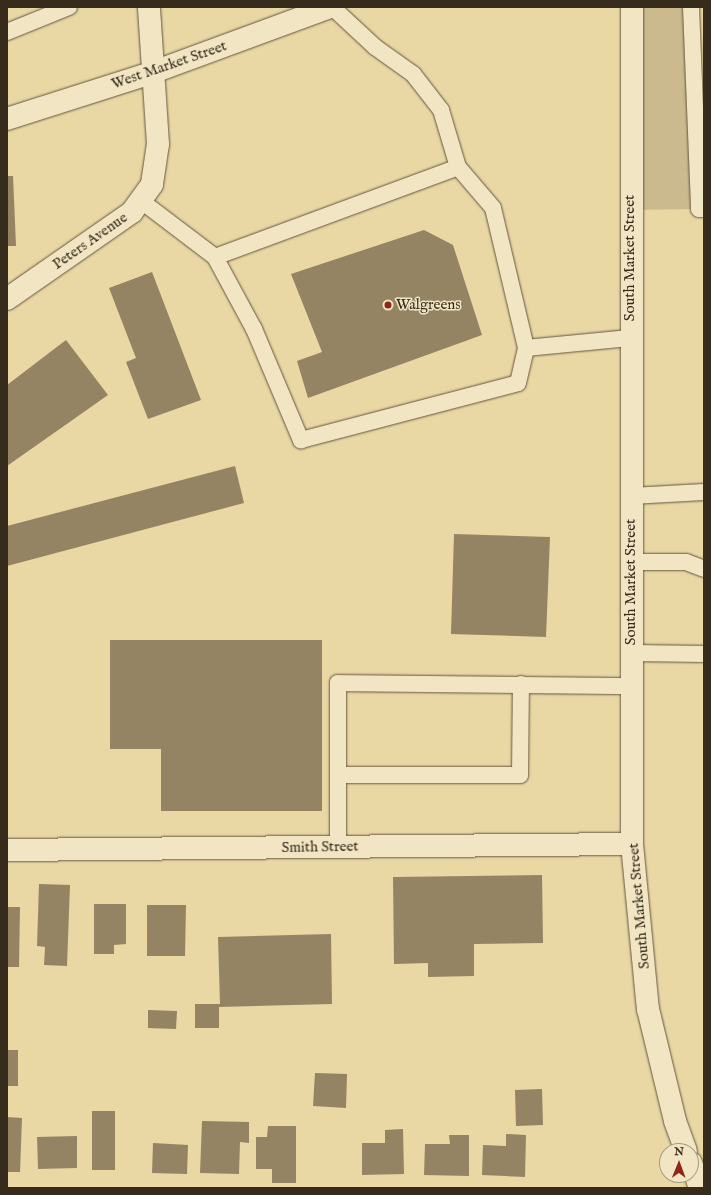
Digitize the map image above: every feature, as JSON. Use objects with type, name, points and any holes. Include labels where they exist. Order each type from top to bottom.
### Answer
[{"type":"main road","name":"Peters Avenue","points":[[7,299],[132,212],[152,184],[158,144],[151,73],[149,7]]},
{"type":"main road","name":"West Market Street","points":[[7,119],[151,73],[331,7]]},
{"type":"main road","name":"South Market Street","points":[[632,7],[630,338],[632,844],[648,1009],[675,1122],[683,1143]]},
{"type":"main road","name":"Smith Street","points":[[7,850],[632,844]]},
{"type":"lane","points":[[7,32],[70,7]]},
{"type":"lane","points":[[140,200],[215,257],[254,329],[301,440],[518,383],[526,348],[493,208],[458,167],[441,110],[428,89],[331,7]]},
{"type":"lane","points":[[691,7],[699,63],[699,209],[704,209]]},
{"type":"lane","points":[[215,257],[458,167]]},
{"type":"lane","points":[[526,348],[630,338]]},
{"type":"lane","points":[[631,496],[704,492]]},
{"type":"lane","points":[[631,562],[686,562],[704,569]]},
{"type":"lane","points":[[632,653],[704,654]]},
{"type":"lane","points":[[338,847],[338,683],[632,686]]},
{"type":"lane","points":[[338,776],[520,775],[521,684]]},
{"type":"shaded area","points":[[632,7],[691,7],[699,209],[630,210]]},
{"type":"building","points":[[7,176],[13,176],[16,246],[7,246]]},
{"type":"building","name":"Walgreens","points":[[424,230],[453,245],[482,335],[308,398],[297,361],[322,352],[291,274]]},
{"type":"building","points":[[152,272],[201,400],[148,419],[126,362],[136,358],[109,288]]},
{"type":"building","points":[[66,340],[108,395],[7,466],[7,385]]},
{"type":"building","points":[[235,466],[244,503],[7,566],[7,526]]},
{"type":"building","points":[[454,534],[550,537],[546,637],[451,634]]},
{"type":"building","points":[[110,640],[322,640],[322,811],[161,811],[161,749],[110,749]]},
{"type":"building","points":[[542,875],[543,943],[474,944],[474,976],[428,977],[428,963],[394,964],[393,877]]},
{"type":"building","points":[[39,884],[70,885],[67,966],[44,965],[45,947],[37,946]]},
{"type":"building","points":[[94,904],[126,904],[126,944],[114,945],[114,954],[94,954]]},
{"type":"building","points":[[147,905],[186,905],[185,956],[147,956]]},
{"type":"building","points":[[7,907],[20,907],[19,967],[7,967]]},
{"type":"building","points":[[331,934],[332,1004],[219,1007],[219,1028],[195,1028],[195,1004],[220,1004],[218,937]]},
{"type":"building","points":[[148,1010],[177,1011],[176,1029],[148,1028]]},
{"type":"building","points":[[7,1050],[18,1050],[18,1086],[7,1086]]},
{"type":"building","points":[[315,1073],[347,1074],[346,1108],[313,1106]]},
{"type":"building","points":[[542,1089],[543,1125],[516,1126],[515,1090]]},
{"type":"building","points":[[92,1111],[115,1111],[115,1170],[92,1170]]},
{"type":"building","points":[[7,1117],[22,1118],[20,1172],[7,1172]]},
{"type":"building","points":[[202,1121],[249,1122],[249,1143],[240,1142],[239,1174],[200,1173]]},
{"type":"building","points":[[268,1126],[296,1126],[296,1183],[272,1183],[272,1169],[256,1169],[256,1137],[267,1137]]},
{"type":"building","points":[[403,1129],[404,1174],[362,1175],[362,1143],[385,1143],[385,1130]]},
{"type":"building","points":[[506,1134],[526,1135],[525,1177],[482,1175],[483,1145],[506,1146]]},
{"type":"building","points":[[449,1135],[469,1135],[469,1176],[424,1175],[425,1144],[450,1144]]},
{"type":"building","points":[[77,1136],[77,1168],[38,1169],[37,1137]]},
{"type":"building","points":[[153,1143],[188,1145],[187,1174],[152,1173]]},
{"type":"place","name":"Walgreens","points":[[388,305]]}]
